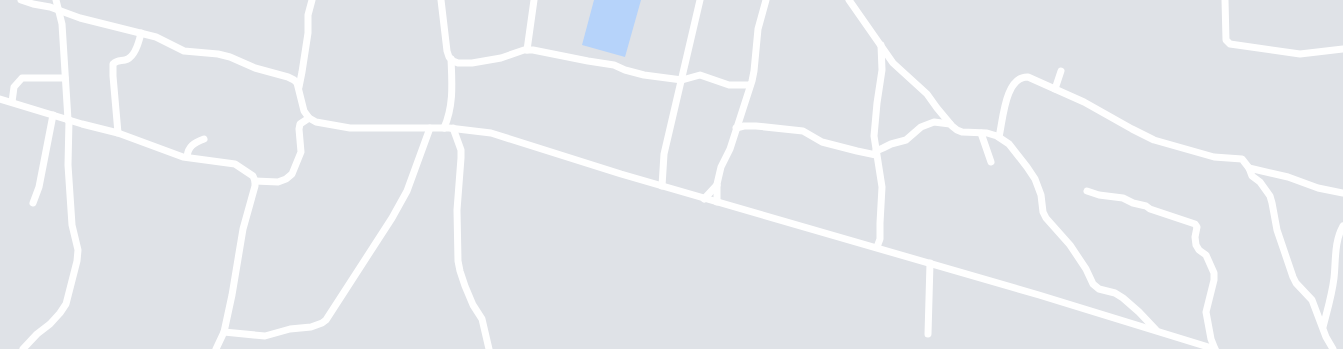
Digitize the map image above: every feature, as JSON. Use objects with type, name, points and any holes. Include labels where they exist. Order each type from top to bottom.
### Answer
[{"type":"street","points":[[21,0],[45,6],[80,18],[156,37],[184,51],[218,54],[230,57],[254,68],[288,77],[296,81],[304,111],[309,118],[316,122],[350,128],[453,128],[491,133],[544,151],[704,199],[877,247],[1215,349]]},
{"type":"street","points":[[23,349],[37,334],[50,324],[66,304],[77,262],[78,250],[72,225],[68,164],[68,120],[62,24],[55,0],[45,6]]},
{"type":"street","points":[[298,87],[302,72],[308,33],[308,15],[312,0]]},
{"type":"street","points":[[441,0],[447,52],[451,59],[452,76],[452,102],[444,128]]},
{"type":"street","points":[[527,50],[534,0]]},
{"type":"street","points":[[662,186],[664,154],[700,0]]},
{"type":"street","points":[[717,202],[717,185],[721,167],[730,149],[754,70],[758,29],[766,0]]},
{"type":"street","points":[[850,0],[893,63],[924,91],[950,124],[962,132],[987,133],[999,137],[1008,144],[1027,167],[1034,179],[1041,195],[1043,212],[1046,218],[1070,245],[1086,269],[1092,284],[1115,293],[1123,298],[1156,330]]},
{"type":"street","points":[[1226,0],[1226,40],[1230,44],[1300,54],[1343,49]]},
{"type":"street","points":[[118,133],[113,64],[117,61],[128,59],[132,56],[141,33]]},
{"type":"street","points":[[877,247],[880,239],[882,187],[874,136],[882,70],[881,45]]},
{"type":"street","points":[[451,59],[458,63],[486,61],[501,58],[515,52],[533,50],[614,65],[625,70],[644,75],[682,80],[700,75],[729,85],[750,85]]},
{"type":"street","points":[[1055,89],[1061,71]]},
{"type":"street","points":[[999,137],[1005,104],[1014,83],[1019,78],[1028,77],[1084,102],[1154,140],[1214,157],[1239,158],[1244,161],[1252,176],[1260,182],[1270,196],[1277,230],[1293,277],[1296,283],[1312,300],[1332,349]]},
{"type":"street","points":[[12,102],[14,87],[22,78],[65,78]]},
{"type":"street","points":[[0,99],[68,120],[118,133],[187,157],[235,164],[253,176],[255,186],[243,229],[232,295],[224,332],[216,349]]},
{"type":"street","points":[[33,203],[39,187],[53,115]]},
{"type":"street","points":[[255,181],[278,182],[286,180],[292,174],[301,152],[300,124],[309,118]]},
{"type":"street","points":[[736,128],[756,126],[803,132],[822,142],[857,151],[876,153],[891,144],[906,140],[921,127],[934,122],[950,124]]},
{"type":"street","points":[[224,332],[265,336],[290,329],[317,325],[326,320],[392,218],[407,191],[430,128]]},
{"type":"street","points":[[453,128],[461,150],[457,249],[459,266],[473,305],[482,319],[489,349]]},
{"type":"street","points":[[981,133],[991,162]]},
{"type":"street","points":[[187,157],[192,146],[204,138]]},
{"type":"street","points":[[1248,168],[1288,177],[1318,188],[1343,193]]},
{"type":"street","points":[[704,199],[717,185]]},
{"type":"street","points":[[1087,191],[1099,195],[1124,198],[1132,203],[1146,206],[1195,224],[1197,227],[1195,237],[1196,245],[1199,250],[1206,255],[1214,273],[1214,280],[1206,312],[1211,339],[1215,349]]},
{"type":"street","points":[[1323,328],[1334,280],[1336,246],[1338,236],[1343,226]]},
{"type":"street","points":[[928,334],[930,264]]},
{"type":"shaded area","points":[[594,0],[641,0],[625,57],[582,45]]}]
